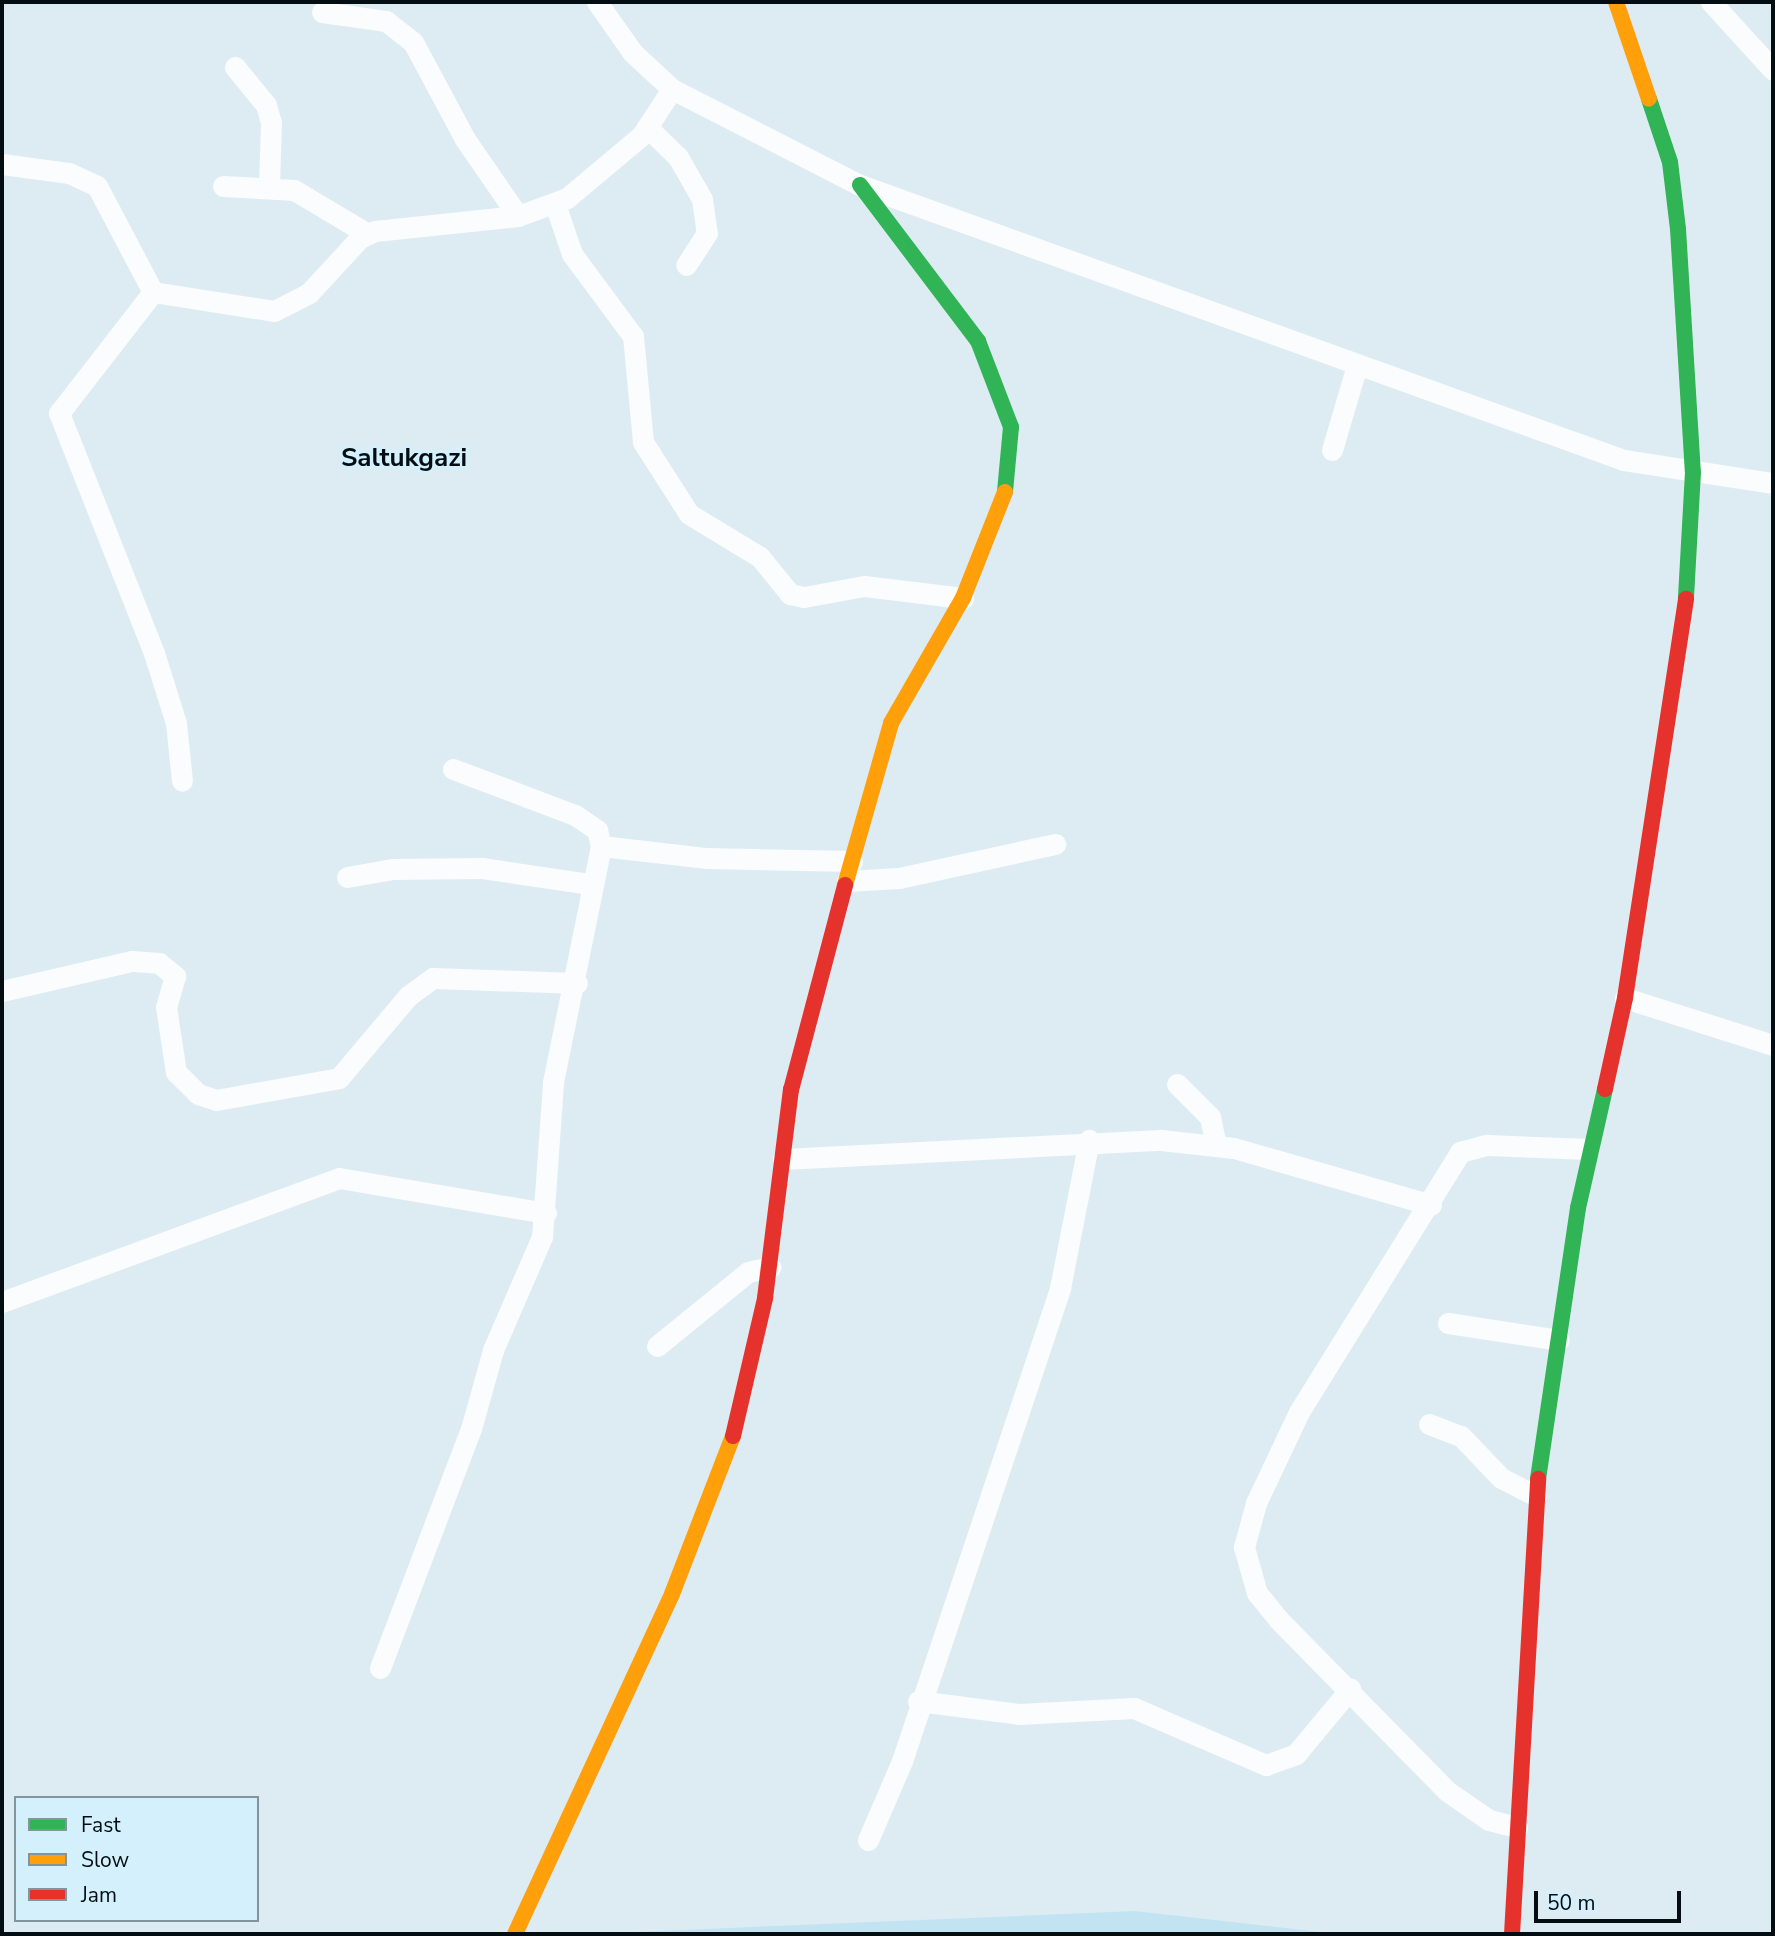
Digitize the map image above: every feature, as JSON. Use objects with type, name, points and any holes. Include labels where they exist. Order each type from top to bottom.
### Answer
[{"type":"street","points":[[597,2],[633,53],[672,89],[860,185],[1624,460],[1773,483]]},
{"type":"street","points":[[1512,1934],[1536,1496],[1589,1149],[1625,998],[1685,618],[1693,472],[1670,162],[1616,2]]},
{"type":"street","points":[[1711,2],[1773,70]]},
{"type":"street","points":[[322,12],[367,15],[413,41],[465,139],[518,216]]},
{"type":"street","points":[[235,67],[266,105],[271,122],[268,187]]},
{"type":"street","points":[[153,292],[274,311],[309,293],[368,234],[518,216],[555,204],[609,169],[647,127],[672,89]]},
{"type":"street","points":[[647,127],[678,157],[702,199],[707,233],[686,265]]},
{"type":"street","points":[[2,164],[69,173],[97,186],[153,292]]},
{"type":"street","points":[[515,1934],[672,1594],[729,1451],[770,1266],[791,1090],[891,723],[963,598],[1005,496],[1011,427],[978,341],[860,185]]},
{"type":"street","points":[[223,186],[268,187],[322,204],[368,234]]},
{"type":"street","points":[[555,204],[572,254],[634,336],[643,442],[664,482],[701,526],[750,549],[790,594],[804,597],[864,586],[963,598]]},
{"type":"street","points":[[153,292],[59,413],[155,653],[176,723],[182,781]]},
{"type":"street","points":[[1332,450],[1357,365]]},
{"type":"street","points":[[380,1668],[471,1429],[493,1350],[529,1279],[546,1213],[550,1106],[577,983],[589,884],[601,846],[597,830],[575,815],[453,769]]},
{"type":"street","points":[[601,846],[899,878],[1055,844]]},
{"type":"street","points":[[347,877],[393,869],[482,868],[589,884]]},
{"type":"street","points":[[2,991],[132,961],[159,963],[175,976],[166,1007],[177,1072],[198,1094],[216,1100],[339,1078],[408,996],[433,978],[577,983]]},
{"type":"street","points":[[1625,998],[1773,1045]]},
{"type":"street","points":[[1177,1084],[1206,1111],[1216,1145]]},
{"type":"street","points":[[783,1159],[1089,1140],[1216,1145],[1431,1205]]},
{"type":"street","points":[[869,1840],[902,1761],[918,1702],[1060,1287],[1089,1140]]},
{"type":"street","points":[[1517,1827],[1489,1820],[1454,1797],[1256,1592],[1244,1547],[1247,1526],[1317,1381],[1469,1146],[1589,1149]]},
{"type":"street","points":[[2,1301],[339,1178],[546,1213]]},
{"type":"street","points":[[657,1346],[748,1272],[770,1266]]},
{"type":"street","points":[[1448,1323],[1559,1340]]},
{"type":"street","points":[[1429,1424],[1461,1436],[1501,1478],[1536,1496]]},
{"type":"street","points":[[918,1702],[1019,1714],[1134,1707],[1266,1765],[1296,1754],[1350,1689]]},
{"type":"shaded area","points":[[1135,1911],[1338,1934],[585,1934]]},
{"type":"traffic: fast","points":[[1649,99],[1670,162],[1678,229],[1693,472],[1686,599]]},
{"type":"traffic: fast","points":[[860,185],[978,341],[1011,427],[1005,492]]},
{"type":"traffic: fast","points":[[1538,1479],[1578,1208],[1605,1089]]},
{"type":"traffic: slow","points":[[1616,2],[1649,99]]},
{"type":"traffic: slow","points":[[845,885],[891,723],[963,598],[1005,492]]},
{"type":"traffic: slow","points":[[515,1934],[672,1594],[733,1436]]},
{"type":"traffic: jam","points":[[1605,1089],[1625,998],[1686,599]]},
{"type":"traffic: jam","points":[[733,1436],[765,1298],[791,1090],[845,885]]},
{"type":"traffic: jam","points":[[1512,1934],[1538,1479]]},
{"type":"district","name":"Saltukgazi","points":[[404,458]]}]
